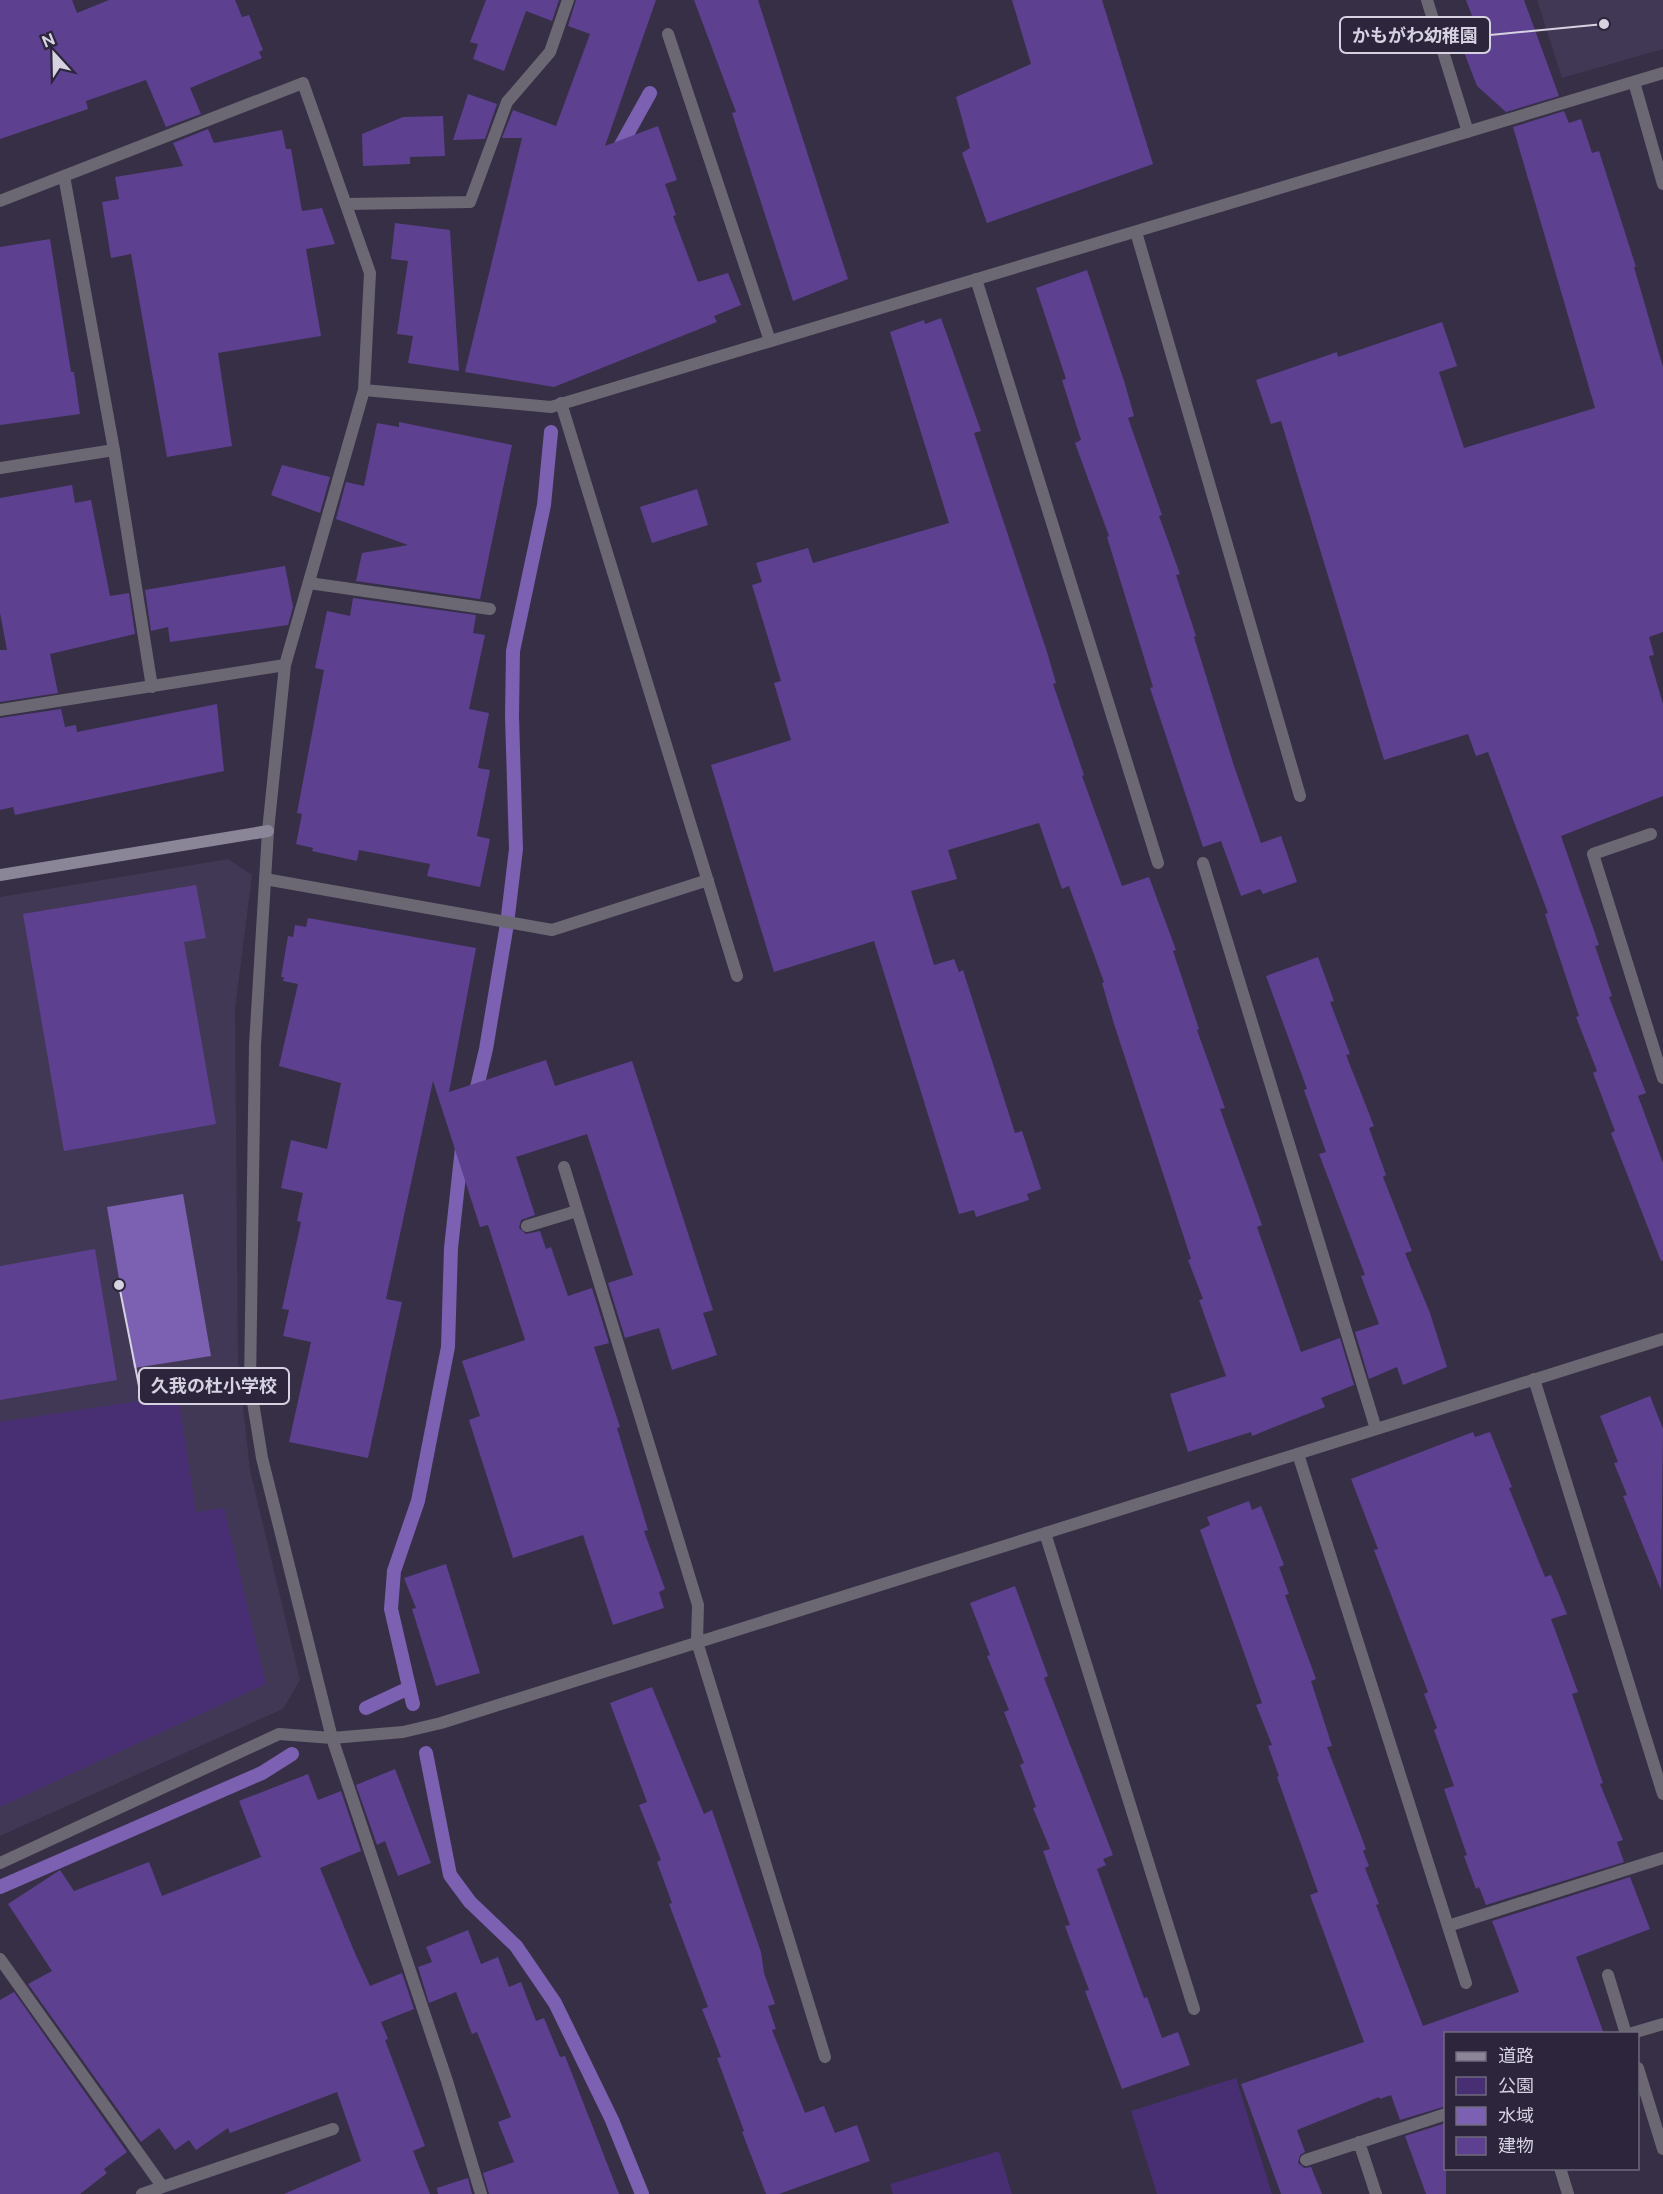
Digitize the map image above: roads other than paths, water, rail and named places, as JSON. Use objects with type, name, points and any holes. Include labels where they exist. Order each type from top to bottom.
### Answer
[{"type":"street","points":[[346,204],[470,202],[507,102],[550,52],[568,0]]},
{"type":"street","points":[[1427,0],[1468,132]]},
{"type":"street","points":[[668,34],[770,341]]},
{"type":"street","points":[[364,390],[550,407],[1663,74]]},
{"type":"street","points":[[1634,82],[1663,184]]},
{"type":"street","points":[[0,201],[303,83],[370,273],[364,390],[285,665],[268,831],[255,1045],[250,1384],[262,1458],[332,1738],[447,2081],[481,2194]]},
{"type":"street","points":[[64,176],[114,450],[152,687]]},
{"type":"street","points":[[1136,232],[1300,796]]},
{"type":"street","points":[[976,279],[1158,863]]},
{"type":"street","points":[[561,403],[737,976]]},
{"type":"street","points":[[0,468],[114,450]]},
{"type":"street","points":[[309,583],[490,609]]},
{"type":"street","points":[[0,710],[285,665]]},
{"type":"street","points":[[0,874],[268,831]]},
{"type":"street","points":[[1651,834],[1593,854],[1663,1078]]},
{"type":"street","points":[[1203,863],[1376,1429]]},
{"type":"street","points":[[265,879],[552,930],[708,880]]},
{"type":"street","points":[[564,1167],[698,1605],[697,1642],[825,2057]]},
{"type":"street","points":[[527,1226],[577,1211]]},
{"type":"street","points":[[0,1863],[279,1734],[332,1738],[403,1732],[441,1723],[1663,1339]]},
{"type":"street","points":[[1534,1379],[1663,1794]]},
{"type":"street","points":[[1298,1454],[1466,1983]]},
{"type":"street","points":[[1045,1533],[1194,2009]]},
{"type":"street","points":[[1448,1926],[1663,1858]]},
{"type":"street","points":[[0,1959],[162,2186]]},
{"type":"street","points":[[1608,1975],[1627,2032]]},
{"type":"street","points":[[1635,2032],[1663,2024]]},
{"type":"street","points":[[1639,2071],[1663,2148]]},
{"type":"street","points":[[1306,2160],[1444,2115]]},
{"type":"street","points":[[142,2194],[333,2129]]},
{"type":"street","points":[[1359,2142],[1376,2194]]},
{"type":"street","points":[[1560,2170],[1568,2194]]},
{"type":"water","points":[[183,1194],[211,1356],[134,1368],[107,1207]]},
{"type":"waterway","points":[[616,154],[650,93]]},
{"type":"waterway","points":[[474,1100],[486,1049],[507,924],[516,849],[512,716],[513,651],[544,505],[551,432]]},
{"type":"waterway","points":[[413,1704],[391,1609],[394,1571],[418,1501],[448,1347],[451,1248],[462,1148]]},
{"type":"waterway","points":[[366,1708],[409,1688]]},
{"type":"waterway","points":[[426,1753],[450,1875],[470,1902],[516,1946],[555,2003],[612,2120],[642,2194]]},
{"type":"waterway","points":[[0,1887],[262,1773],[292,1754]]},
{"type":"place","name":"かもがわ幼稚園","points":[[1604,24]]},
{"type":"place","name":"久我の杜小学校","points":[[119,1285]]}]
